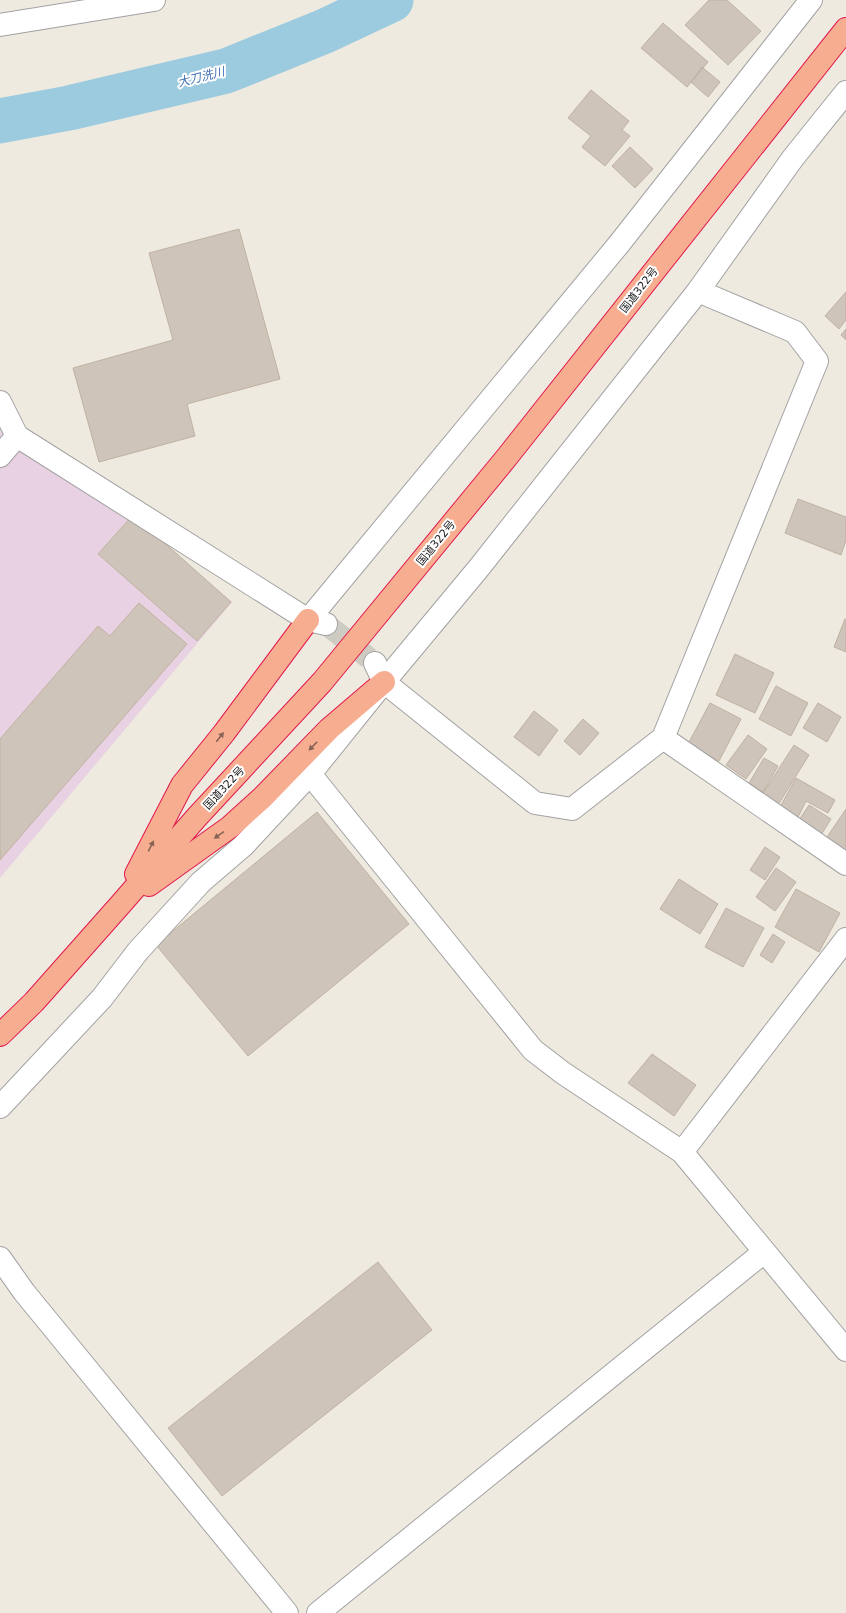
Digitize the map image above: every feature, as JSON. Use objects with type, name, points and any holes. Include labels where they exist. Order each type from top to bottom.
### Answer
[{"type":"highway","name":"国道322号","points":[[0,1035],[34,1002],[196,818],[322,682],[507,457],[846,29]]},
{"type":"highway","points":[[120,906],[182,785],[317,622]]},
{"type":"highway","points":[[120,906],[230,827],[262,798],[329,729],[379,673]]},
{"type":"street","points":[[0,24],[154,0]]},
{"type":"street","points":[[0,402],[17,436],[317,622],[812,0]]},
{"type":"street","points":[[0,1107],[102,998],[138,951],[201,882],[242,846],[310,774],[379,673],[478,569],[698,292],[793,158],[846,92]]},
{"type":"street","points":[[379,673],[535,803],[572,810],[663,738],[817,362],[795,332],[698,292]]},
{"type":"street","points":[[0,456],[17,436]]},
{"type":"street","points":[[663,738],[846,864]]},
{"type":"street","points":[[310,774],[533,1050],[563,1073],[682,1152],[846,1350]]},
{"type":"street","points":[[682,1152],[846,939]]},
{"type":"street","points":[[318,1613],[764,1252]]},
{"type":"street","points":[[0,1258],[24,1292],[287,1613]]},
{"type":"shaded area","points":[[0,408],[232,602],[0,878]]},
{"type":"building","points":[[709,0],[727,0],[761,31],[728,65],[685,25]]},
{"type":"building","points":[[663,23],[708,62],[687,87],[641,48]]},
{"type":"building","points":[[702,67],[720,82],[708,97],[691,82]]},
{"type":"building","points":[[591,90],[629,121],[622,130],[630,136],[605,166],[582,147],[591,136],[568,118]]},
{"type":"building","points":[[630,147],[653,169],[635,188],[612,166]]},
{"type":"building","points":[[239,229],[280,379],[187,404],[195,436],[99,462],[73,368],[173,340],[149,253]]},
{"type":"building","points":[[846,292],[846,320],[839,329],[825,316]]},
{"type":"building","points":[[846,329],[846,340],[841,335]]},
{"type":"building","points":[[798,499],[846,517],[846,540],[841,555],[785,533]]},
{"type":"building","points":[[133,515],[231,602],[197,641],[98,554]]},
{"type":"building","points":[[139,603],[187,644],[0,860],[0,739],[98,626],[110,636]]},
{"type":"building","points":[[846,619],[846,652],[834,647]]},
{"type":"building","points":[[735,654],[774,673],[755,713],[716,695]]},
{"type":"building","points":[[776,686],[808,703],[791,736],[759,719]]},
{"type":"building","points":[[710,703],[741,719],[719,761],[688,744]]},
{"type":"building","points":[[818,703],[841,717],[827,742],[803,728]]},
{"type":"building","points":[[534,711],[558,730],[539,756],[514,737]]},
{"type":"building","points":[[583,719],[599,733],[580,755],[564,741]]},
{"type":"building","points":[[748,735],[767,749],[746,779],[726,765]]},
{"type":"building","points":[[794,745],[809,755],[778,805],[762,795]]},
{"type":"building","points":[[764,758],[778,766],[763,792],[749,783]]},
{"type":"building","points":[[796,778],[835,800],[828,813],[806,801],[798,817],[780,807]]},
{"type":"building","points":[[809,805],[831,819],[821,835],[799,820]]},
{"type":"building","points":[[846,809],[846,859],[823,843]]},
{"type":"building","points":[[317,812],[409,924],[248,1056],[156,945]]},
{"type":"building","points":[[765,847],[780,857],[765,880],[750,870]]},
{"type":"building","points":[[776,868],[796,882],[775,911],[756,897]]},
{"type":"building","points":[[679,879],[718,904],[700,934],[660,909]]},
{"type":"building","points":[[796,889],[840,913],[819,952],[775,927]]},
{"type":"building","points":[[726,908],[764,928],[743,967],[705,947]]},
{"type":"building","points":[[773,934],[785,942],[772,963],[760,955]]},
{"type":"building","points":[[652,1054],[696,1085],[674,1116],[628,1083]]},
{"type":"building","points":[[378,1262],[432,1330],[222,1496],[168,1428]]},
{"type":"waterway","name":"大刀洗川","points":[[0,121],[69,108],[226,71],[325,31],[391,0]]},
{"type":"tunnel","points":[[326,624],[375,663]]}]
